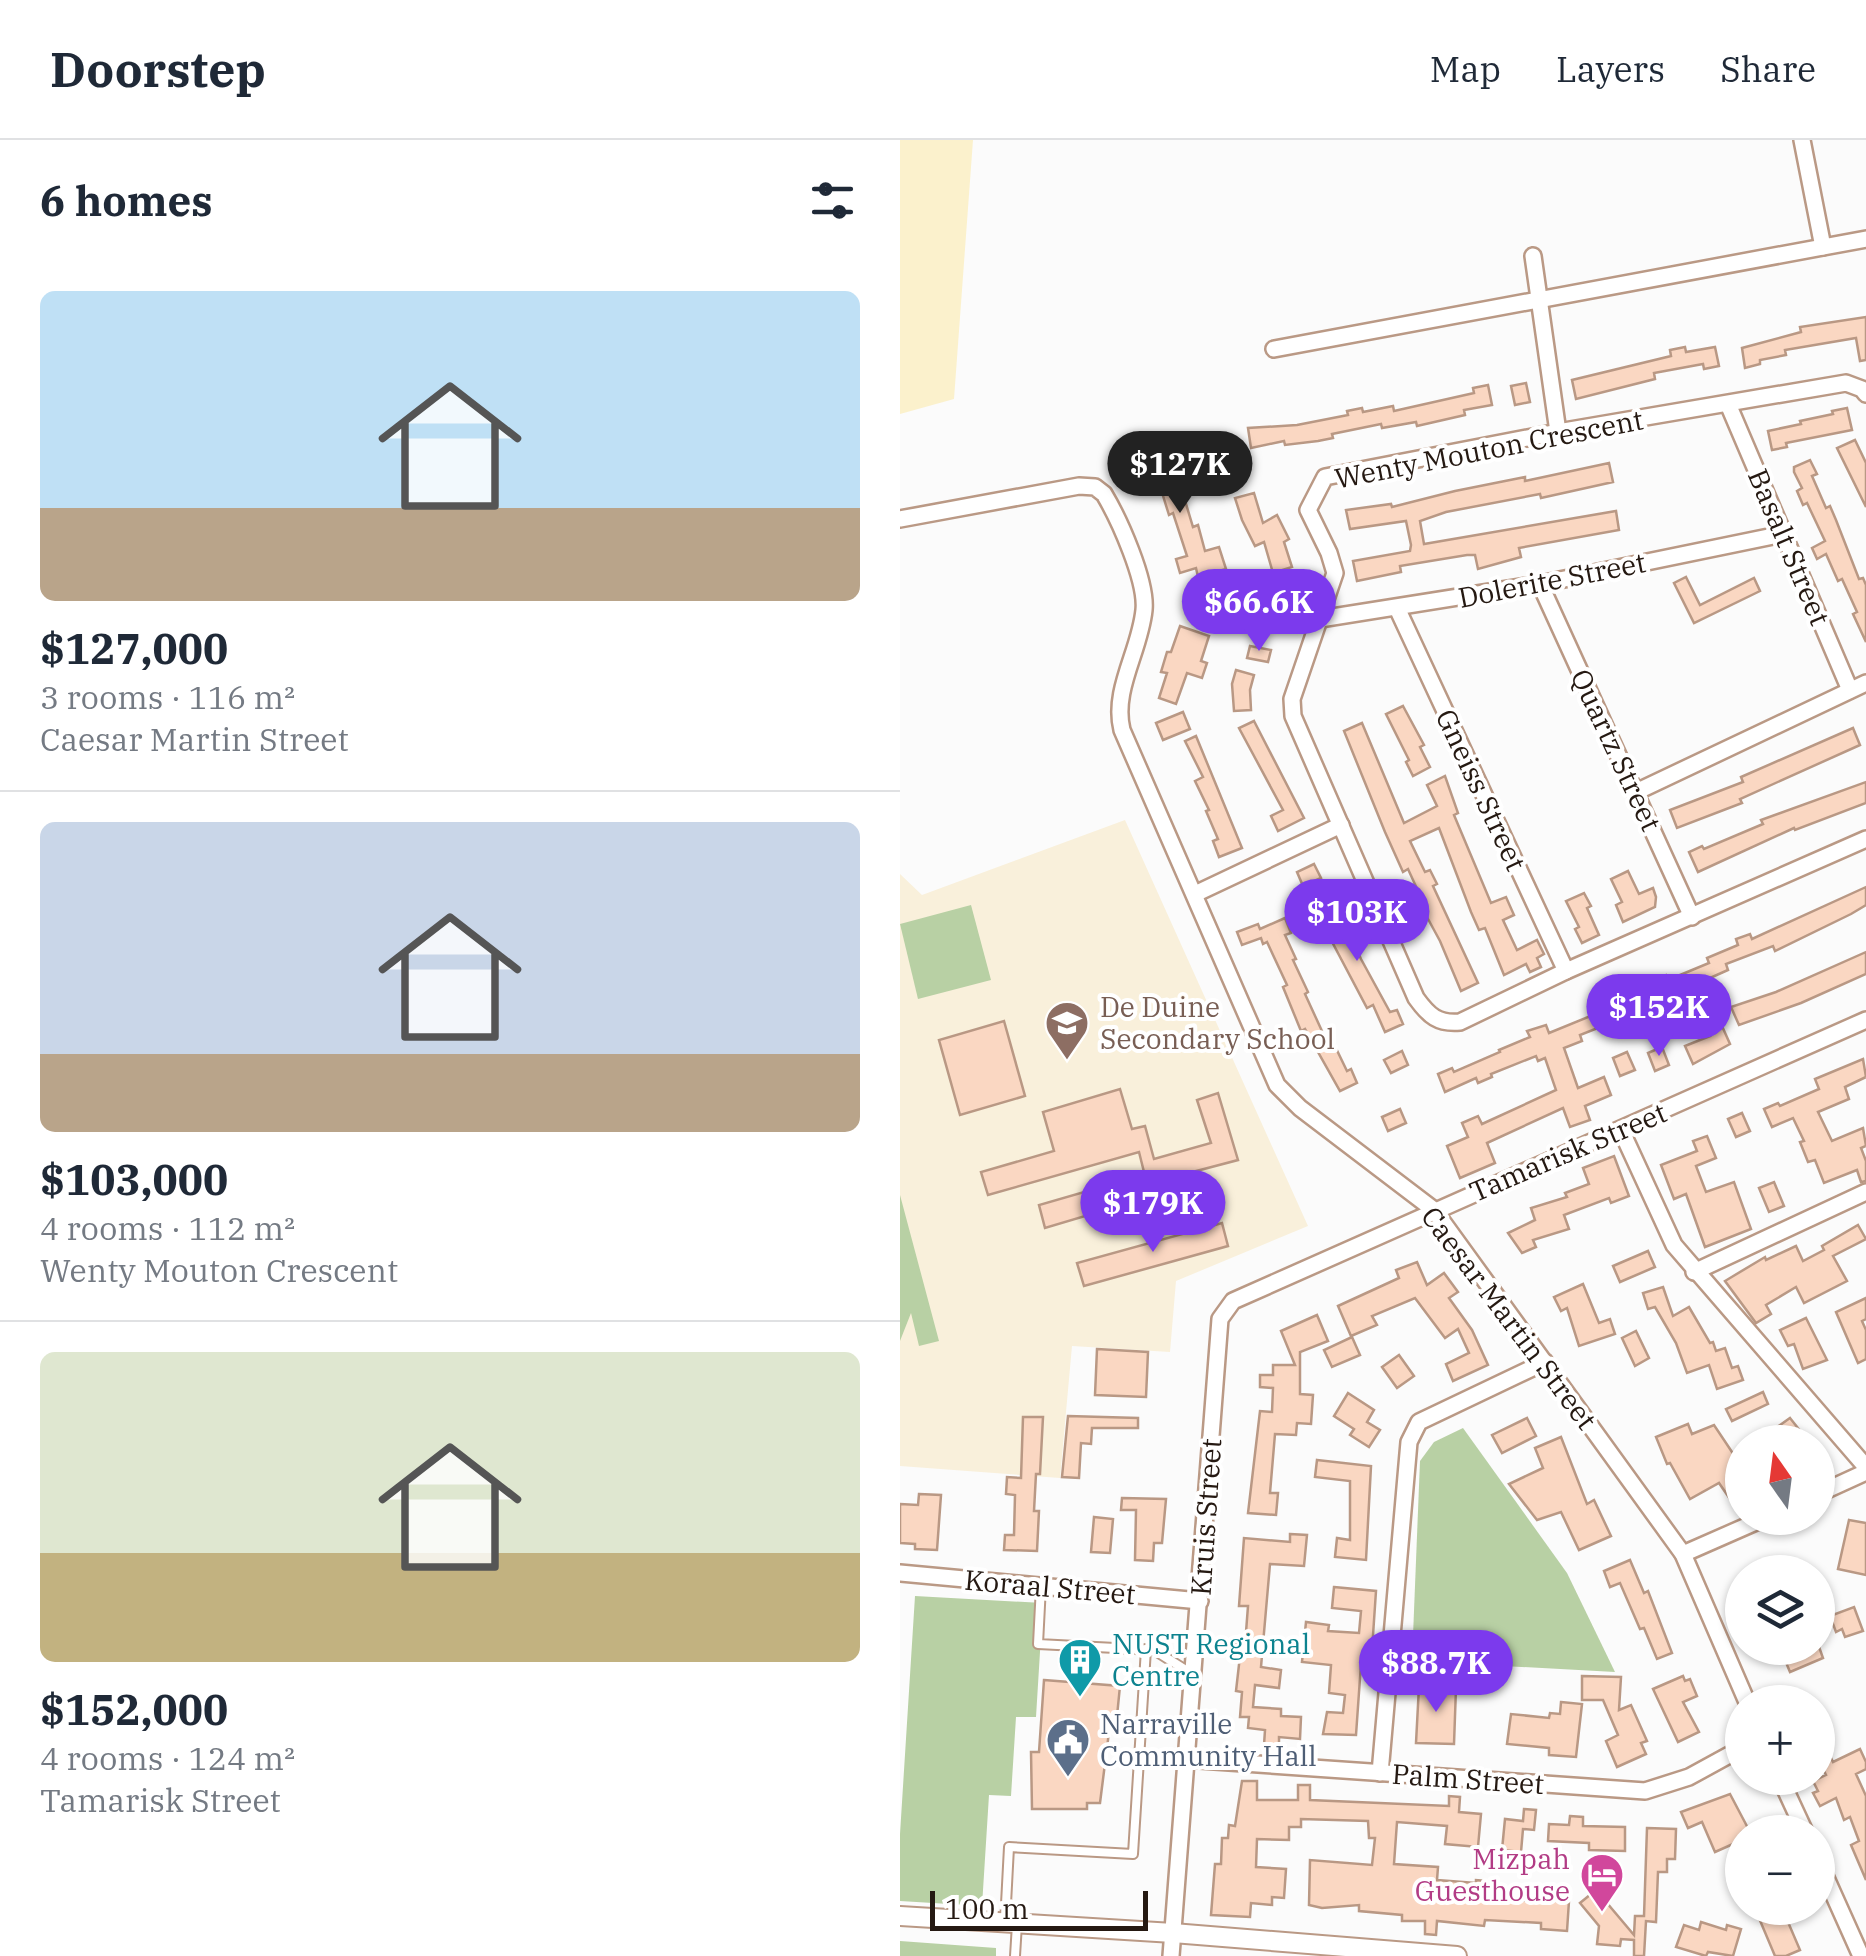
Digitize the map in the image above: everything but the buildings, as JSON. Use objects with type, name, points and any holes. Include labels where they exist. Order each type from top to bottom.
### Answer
[{"type":"street","points":[[1802,140],[1823,247]]},
{"type":"street","points":[[1274,349],[1866,239]]},
{"type":"street","points":[[1533,256],[1558,432]]},
{"type":"street","name":"Wenty Mouton Crescent","points":[[1866,394],[1846,383],[1325,477],[1308,510],[1330,553],[1334,573],[1292,698],[1293,716],[1416,998],[1429,1016],[1447,1023],[1460,1022],[1866,838]]},
{"type":"street","name":"Basalt Street","points":[[1728,404],[1850,690]]},
{"type":"street","name":"Caesar Martin Street","points":[[900,519],[1078,486],[1095,487],[1110,503],[1143,589],[1144,609],[1118,712],[1122,730],[1276,1085],[1300,1108],[1434,1210],[1683,1554],[1740,1685]]},
{"type":"street","name":"Dolerite Street","points":[[1320,619],[1540,584],[1783,534]]},
{"type":"street","name":"Quartz Street","points":[[1540,584],[1692,917]]},
{"type":"street","name":"Gneiss Street","points":[[1396,608],[1566,971]]},
{"type":"street","points":[[1636,792],[1866,683]]},
{"type":"street","points":[[1195,894],[1341,825]]},
{"type":"street","name":"Tamarisk Street","points":[[1434,1210],[1866,1020]]},
{"type":"street","points":[[1621,1130],[1674,1246],[1866,1469],[1835,1485]]},
{"type":"street","points":[[1694,1272],[1866,1192]]},
{"type":"street","name":"Kruis Street","points":[[1172,1956],[1220,1319],[1233,1302],[1434,1210]]},
{"type":"street","points":[[1380,1773],[1409,1442],[1419,1422],[1546,1362]]},
{"type":"street","points":[[1683,1554],[1726,1535]]},
{"type":"street","name":"Koraal Street","points":[[900,1573],[1200,1601]]},
{"type":"street","name":"Palm Street","points":[[1185,1760],[1645,1791],[1689,1777],[1725,1757]]},
{"type":"street","points":[[1835,1898],[1861,1956]]},
{"type":"street","points":[[900,1916],[1456,1956]]},
{"type":"street","points":[[1846,1922],[1848,1956]]},
{"type":"lane","points":[[1040,1586],[1038,1644],[1154,1650],[1192,1674]]},
{"type":"lane","points":[[1015,1956],[1009,1847],[1133,1854],[1146,1649]]},
{"type":"shaded area","name":"De Duine Secondary School","points":[[1125,820],[1308,1226],[1176,1281],[1170,1352],[1072,1346],[1060,1478],[900,1466],[900,874],[922,895]]},
{"type":"green space","points":[[971,905],[991,980],[918,999],[900,924]]},
{"type":"green space","points":[[900,1195],[939,1341],[919,1346],[911,1313],[900,1341]]},
{"type":"green space","points":[[1463,1428],[1567,1573],[1615,1672],[1412,1661],[1420,1461],[1434,1442]]},
{"type":"green space","points":[[915,1596],[1043,1603],[1036,1717],[1016,1717],[1011,1796],[989,1795],[982,1906],[900,1901],[900,1834]]},
{"type":"green space","points":[[900,1941],[996,1948],[996,1956],[900,1956]]},
{"type":"sand","points":[[900,140],[973,140],[954,399],[900,414]]},
{"type":"place","name":"De Duine Secondary School","points":[[1067,1061]]},
{"type":"place","name":"NUST Regional Centre","points":[[1080,1698]]},
{"type":"place","name":"Narraville Community Hall","points":[[1068,1778]]},
{"type":"place","name":"Mizpah Guesthouse","points":[[1602,1913]]}]
